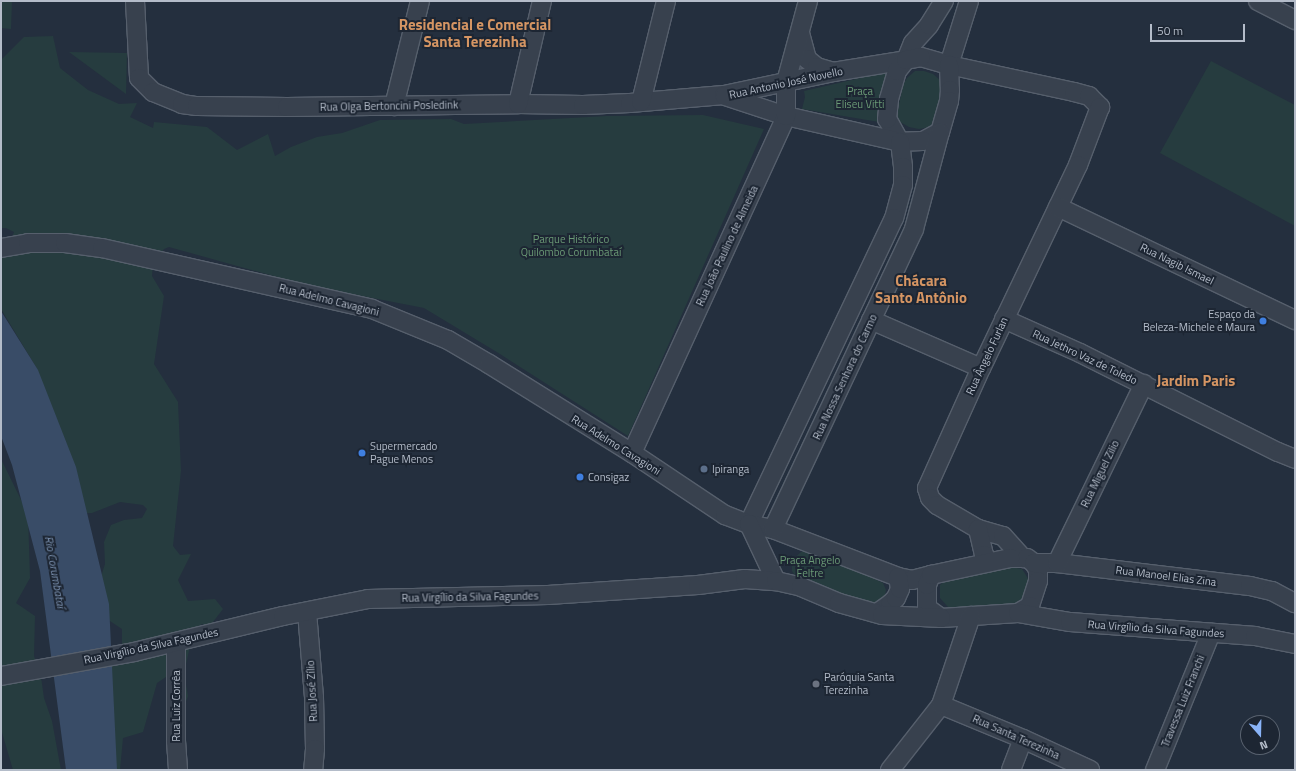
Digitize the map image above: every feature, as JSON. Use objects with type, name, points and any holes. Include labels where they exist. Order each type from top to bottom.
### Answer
[{"type":"street","name":"Rua Olga Bertoncini Posledink","points":[[134,1],[140,78],[153,92],[182,104],[197,106],[583,105],[724,95]]},
{"type":"street","points":[[394,106],[420,1]]},
{"type":"street","points":[[518,104],[542,1]]},
{"type":"street","points":[[641,102],[666,1]]},
{"type":"street","name":"Rua João Paulino de Almeida","points":[[632,454],[786,116],[786,82],[808,1]]},
{"type":"street","points":[[776,581],[749,524],[894,218],[903,185],[900,142],[887,119],[887,108],[897,71],[906,60],[913,43],[930,25],[944,1]]},
{"type":"street","points":[[900,142],[923,141],[940,132],[950,90],[949,65],[969,1]]},
{"type":"street","points":[[1258,1],[1295,20]]},
{"type":"street","name":"Rua João Paulino de Almeida","points":[[800,33],[807,59],[817,67],[834,72]]},
{"type":"street","points":[[906,60],[921,57],[949,65]]},
{"type":"street","name":"Rua Antonio José Novello","points":[[724,95],[834,72],[906,60]]},
{"type":"street","name":"Rua Ângelo Furlan","points":[[949,65],[1089,96],[1100,107],[1095,123],[1058,207],[980,368],[927,488],[930,498],[937,506],[978,530]]},
{"type":"street","name":"Rua Antonio José Novello","points":[[724,95],[786,116],[900,142]]},
{"type":"street","name":"Rua Nossa Senhora do Carmo","points":[[774,528],[914,229],[940,132]]},
{"type":"street","name":"Rua Nagib Ismael","points":[[1058,207],[1295,320]]},
{"type":"street","name":"Rua Adelmo Cavagioni","points":[[1,248],[28,243],[65,243],[102,248],[372,309],[448,340],[632,454],[726,515],[749,524],[774,528],[898,577]]},
{"type":"street","name":"Rua Jethro Vaz de Toledo","points":[[1004,319],[1080,353],[1278,452],[1295,459]]},
{"type":"street","points":[[871,320],[980,368]]},
{"type":"street","name":"Rua Miguel Zilio","points":[[1057,563],[1144,384]]},
{"type":"street","points":[[989,562],[984,555],[978,530],[1003,536],[1038,570],[1038,581],[1030,606],[1018,613]]},
{"type":"street","name":"Rua Manoel Elias Zina","points":[[898,577],[912,580],[1010,558],[1250,586],[1272,591],[1295,603]]},
{"type":"street","points":[[931,576],[927,586],[927,608],[941,618]]},
{"type":"street","points":[[877,613],[896,598],[900,589],[898,577]]},
{"type":"street","name":"Rua Virgílio da Silva Fagundes","points":[[7,675],[134,652],[283,616],[368,600],[548,595],[698,585],[745,579],[776,581],[801,587],[831,600],[877,613],[941,618],[1018,613],[1070,622],[1255,636],[1295,643]]},
{"type":"street","name":"Rua José Zílio","points":[[307,612],[314,697],[315,749],[313,770]]},
{"type":"street","points":[[890,770],[941,705],[972,616]]},
{"type":"street","name":"Travessa Luiz Franchi","points":[[1155,770],[1211,633]]},
{"type":"street","name":"Rua Luiz Corrêa","points":[[176,642],[178,770]]},
{"type":"street","name":"Rua Santa Terezinha","points":[[941,705],[1023,739],[1090,770]]},
{"type":"street","points":[[1011,770],[1023,739]]},
{"type":"green space","points":[[1,1],[12,1],[11,29],[1,28]]},
{"type":"green space","name":"Parque Histórico Quilombo Corumbataí","points":[[53,36],[60,68],[88,90],[119,104],[137,103],[130,117],[153,128],[154,122],[207,127],[237,150],[268,134],[275,156],[291,147],[317,137],[342,133],[380,120],[451,119],[464,124],[607,116],[703,115],[764,129],[628,436],[500,354],[424,308],[306,285],[169,247],[164,249],[153,263],[152,276],[164,296],[154,364],[178,402],[181,471],[173,546],[180,555],[191,554],[178,580],[188,601],[215,599],[223,609],[209,627],[202,624],[194,629],[184,673],[188,696],[182,713],[169,675],[157,683],[143,732],[123,738],[120,770],[101,770],[105,672],[118,655],[122,645],[122,629],[107,619],[100,580],[105,564],[104,542],[111,525],[124,520],[142,518],[147,509],[143,505],[120,502],[92,513],[86,513],[36,367],[1,309],[1,253],[9,246],[14,232],[6,228],[1,228],[1,60],[24,37]]},
{"type":"green space","points":[[69,52],[127,53],[126,94]]},
{"type":"green space","points":[[1211,61],[1295,105],[1295,226],[1160,153]]},
{"type":"green space","name":"Praça Eliseu Vitti","points":[[891,71],[880,100],[879,122],[802,109],[805,97],[804,91]]},
{"type":"green space","points":[[915,71],[924,71],[933,74],[940,80],[944,87],[934,122],[929,127],[919,129],[909,127],[900,122],[897,114],[903,85],[907,78]]},
{"type":"green space","points":[[1,459],[28,514],[30,578],[16,603],[35,616],[34,656],[41,677],[44,698],[52,721],[61,770],[13,770],[1,729]]},
{"type":"green space","name":"Praça Angelo Feltre","points":[[812,549],[883,583],[886,590],[884,600],[874,604],[798,580],[792,571],[792,560],[801,552]]},
{"type":"green space","points":[[1006,566],[1022,569],[1029,580],[1021,606],[960,611],[948,607],[940,598],[940,585],[950,576]]},
{"type":"water","name":"Rio Corumbataí","points":[[1,311],[38,370],[76,467],[109,604],[117,770],[66,770],[40,571],[12,465],[1,436]]},
{"type":"place","name":"Espaço da Beleza-Michele e Maura","points":[[1263,321]]},
{"type":"place","name":"Supermercado Pague Menos","points":[[362,453]]},
{"type":"place","name":"Ipiranga","points":[[704,469]]},
{"type":"place","name":"Consigaz","points":[[580,477]]},
{"type":"place","name":"Paróquia Santa Terezinha","points":[[816,684]]},
{"type":"district","name":"Residencial e Comercial Santa Terezinha","points":[[475,32]]},
{"type":"district","name":"Chácara Santo Antônio","points":[[921,288]]},
{"type":"district","name":"Jardim Paris","points":[[1196,381]]}]
